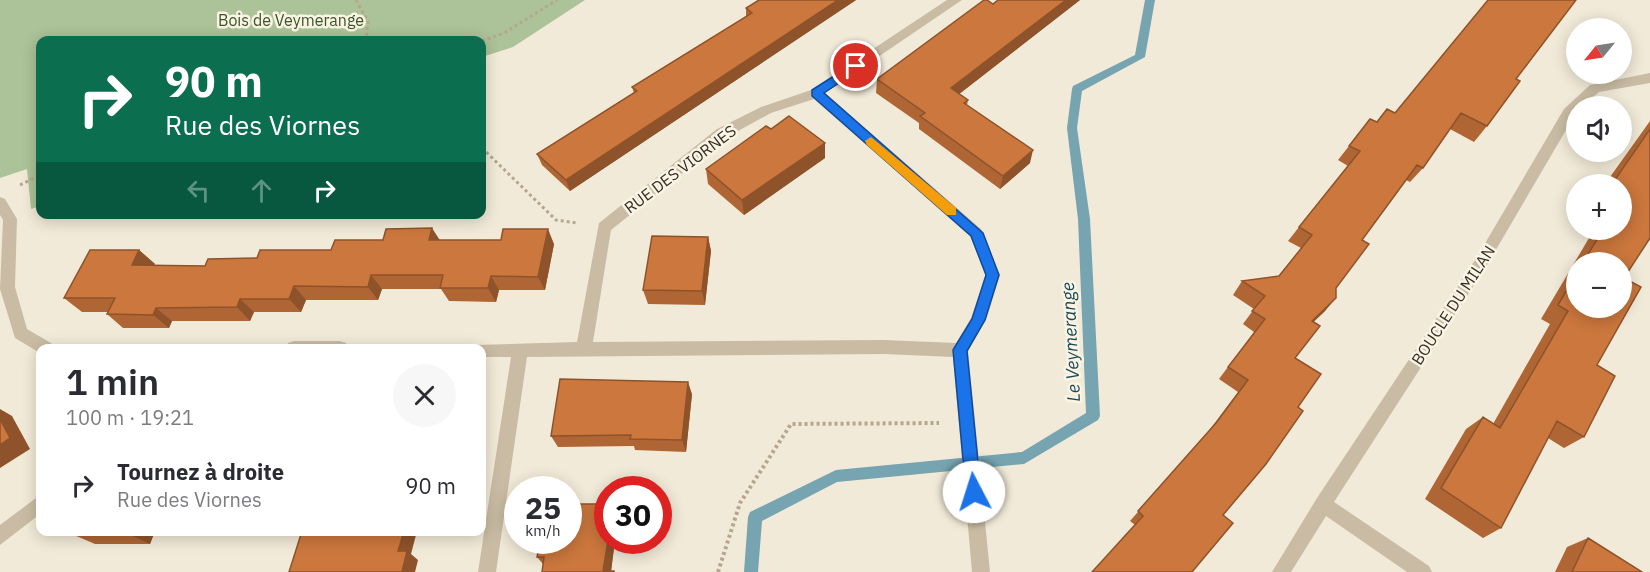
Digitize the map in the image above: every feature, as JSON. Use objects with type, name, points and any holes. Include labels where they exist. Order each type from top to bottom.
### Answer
[{"type":"street","name":"RUE DES VIORNES","points":[[603,227],[722,134],[766,110],[816,93],[956,0]]},
{"type":"street","name":"BOUCLE DU MILAN","points":[[1281,572],[1482,261],[1569,112],[1595,88],[1650,78]]},
{"type":"street","points":[[816,93],[976,233],[993,275],[978,320],[960,350],[981,572]]},
{"type":"street","points":[[0,203],[10,219],[7,287],[20,333],[38,344]]},
{"type":"street","points":[[584,347],[603,227]]},
{"type":"street","points":[[486,350],[584,347],[884,347],[960,350]]},
{"type":"street","points":[[487,572],[520,350]]},
{"type":"street","points":[[1323,504],[1424,572]]},
{"type":"street","points":[[0,536],[36,506]]},
{"type":"path","points":[[356,0],[368,22],[366,36]]},
{"type":"path","points":[[486,40],[504,33],[557,0]]},
{"type":"path","points":[[486,152],[556,220],[603,227]]},
{"type":"path","points":[[718,572],[740,503],[791,424],[967,423]]},
{"type":"green space","name":"Bois de Veymerange","points":[[0,0],[585,0],[513,47],[486,56],[486,36],[36,36],[36,207],[31,209],[27,169],[0,178]]},
{"type":"building","points":[[759,0],[838,0],[566,180],[537,154],[637,91],[632,87],[752,13],[746,8]]},
{"type":"building","points":[[984,0],[993,4],[998,0],[1066,0],[951,88],[968,100],[964,103],[1033,150],[1003,176],[920,116],[925,113],[877,79]]},
{"type":"building","points":[[1488,0],[1576,0],[1516,79],[1520,81],[1487,126],[1461,113],[1423,168],[1417,165],[1362,240],[1369,244],[1336,288],[1336,298],[1312,321],[1320,326],[1295,358],[1321,374],[1298,407],[1303,411],[1266,464],[1223,515],[1233,523],[1192,572],[1092,572],[1143,516],[1138,511],[1216,423],[1248,380],[1228,367],[1265,319],[1252,311],[1265,296],[1242,281],[1279,276],[1312,235],[1299,227],[1360,151],[1349,146],[1370,119],[1377,122],[1387,109],[1395,113]]},
{"type":"building","points":[[789,116],[825,143],[742,200],[706,169],[766,126],[771,129]]},
{"type":"building","points":[[1650,129],[1650,238],[1632,266],[1632,252],[1589,252],[1597,240],[1632,240],[1632,174],[1619,174],[1627,162],[1632,162],[1632,155]]},
{"type":"building","points":[[432,228],[429,240],[501,240],[503,229],[548,229],[538,277],[491,276],[488,288],[440,288],[443,275],[371,275],[368,287],[294,286],[289,299],[240,299],[237,307],[156,308],[153,315],[107,314],[115,298],[64,298],[90,250],[139,250],[132,265],[205,266],[208,259],[257,258],[260,250],[331,250],[335,240],[383,240],[386,229]]},
{"type":"building","points":[[652,236],[708,237],[702,291],[643,290]]},
{"type":"building","points":[[1632,282],[1641,287],[1632,303]]},
{"type":"building","points":[[1566,291],[1566,310],[1558,305]]},
{"type":"building","points":[[1566,314],[1566,318],[1624,318],[1597,365],[1615,376],[1584,437],[1557,421],[1501,528],[1441,488],[1483,417],[1500,428]]},
{"type":"building","points":[[560,379],[688,382],[682,440],[630,439],[631,435],[551,436]]},
{"type":"building","points":[[0,419],[10,438],[0,445]]},
{"type":"building","points":[[582,504],[594,504],[594,554],[606,554],[603,571],[614,572],[542,572],[544,557],[537,557],[538,554],[582,554]]},
{"type":"building","points":[[300,536],[402,536],[398,551],[407,551],[402,572],[289,572]]},
{"type":"building","points":[[1588,538],[1642,572],[1572,572]]},
{"type":"waterway","name":"Le Veymerange","points":[[751,572],[755,517],[836,476],[1024,458],[1093,416],[1084,219],[1072,128],[1077,89],[1140,57],[1150,0]]},
{"type":"slow traffic","points":[[871,141],[951,211]]},
{"type":"route","points":[[856,66],[816,93],[976,233],[993,275],[978,320],[960,350],[974,492]]}]
